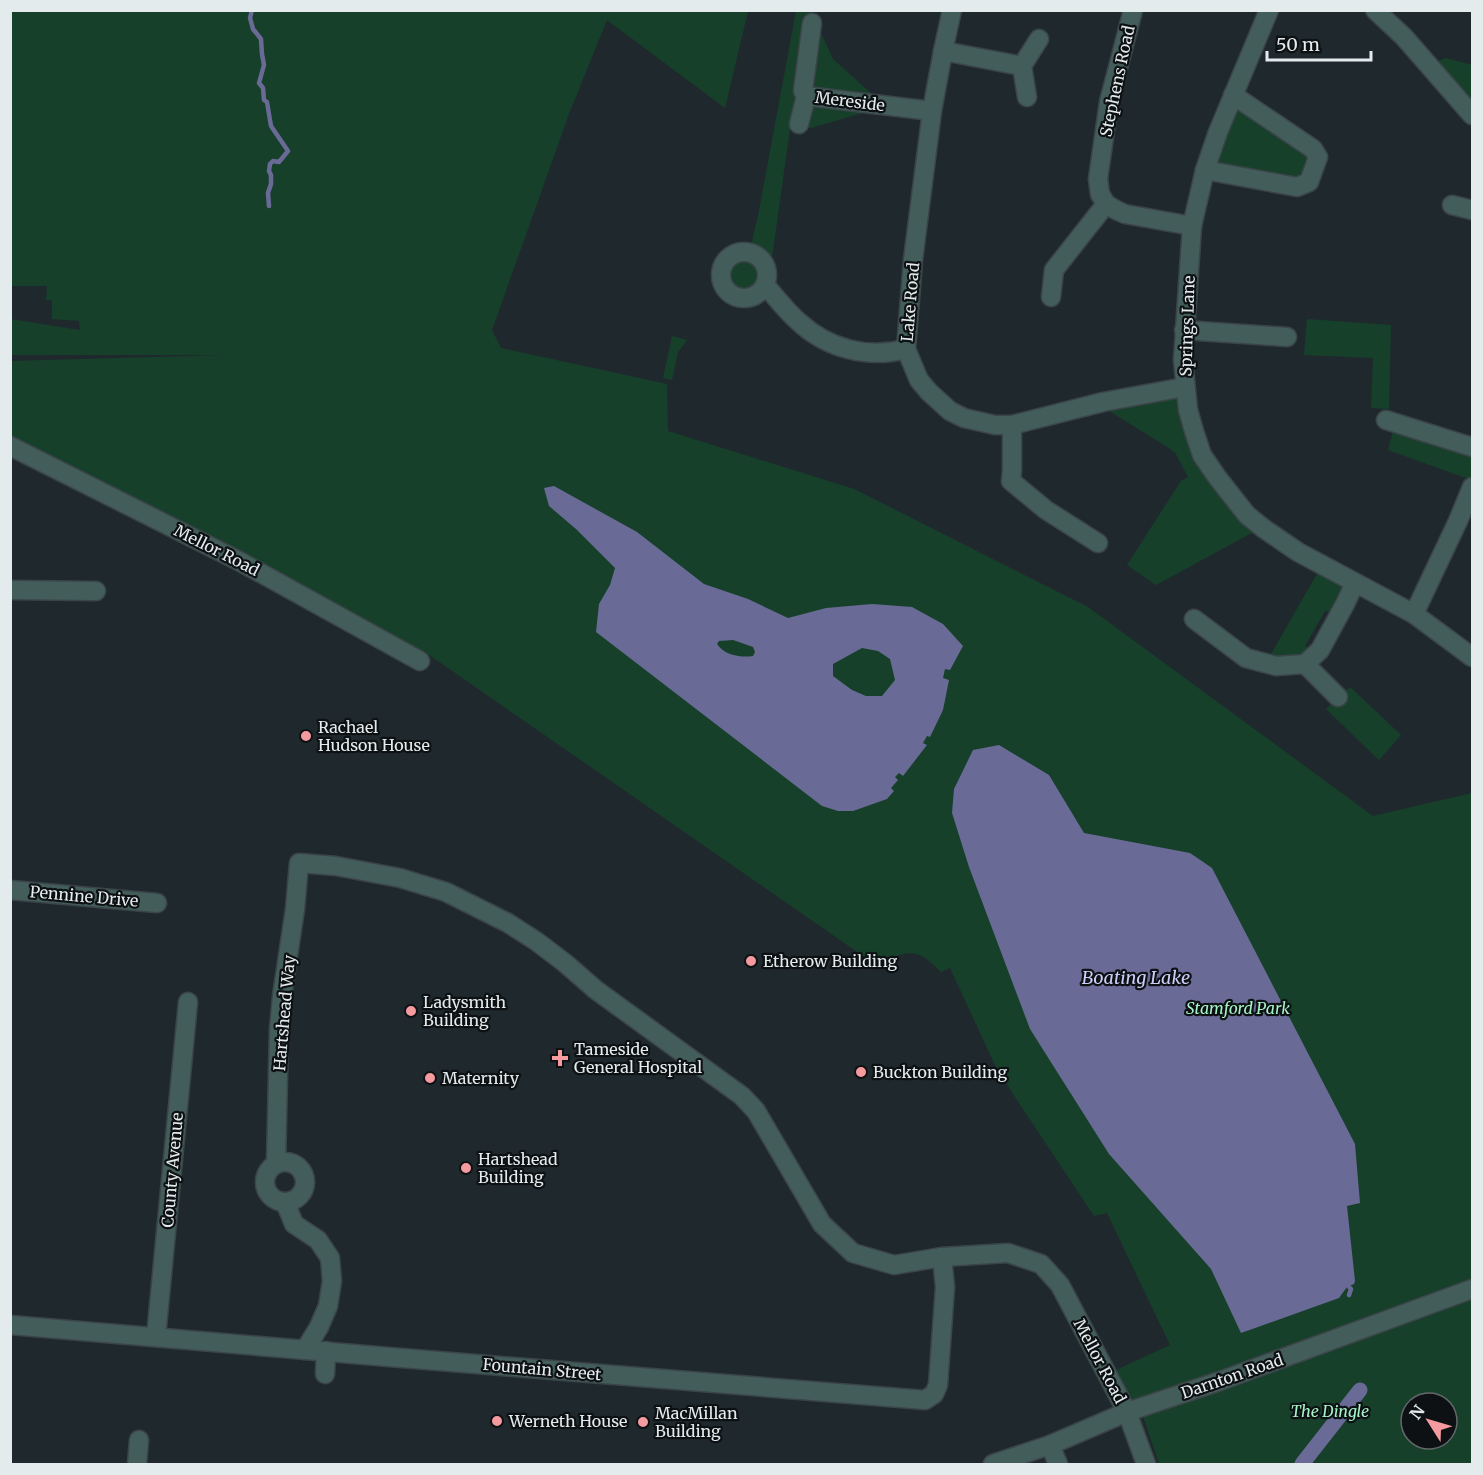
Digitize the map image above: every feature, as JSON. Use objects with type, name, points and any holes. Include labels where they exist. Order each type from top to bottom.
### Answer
[{"type":"street","name":"Lake Road","points":[[952,10],[932,111],[913,260],[906,349],[920,380],[929,392],[950,411],[964,418],[994,425],[1012,425],[1103,402],[1185,387]]},
{"type":"street","name":"Stephens Road","points":[[1106,204],[1100,194],[1098,179],[1109,102],[1132,10]]},
{"type":"street","name":"Springs Lane","points":[[1269,10],[1233,95],[1205,170],[1192,226],[1183,360],[1188,410],[1202,455],[1216,477],[1247,515],[1263,528],[1298,552],[1414,614],[1473,657]]},
{"type":"street","points":[[1375,10],[1404,36],[1473,116]]},
{"type":"street","name":"Mereside","points":[[812,23],[803,91],[806,96],[932,111]]},
{"type":"street","points":[[1027,97],[1022,66],[1039,39]]},
{"type":"street","points":[[943,51],[1022,66]]},
{"type":"street","points":[[1205,170],[1297,187],[1309,182],[1318,157],[1313,148],[1233,95]]},
{"type":"street","points":[[799,124],[806,96]]},
{"type":"street","points":[[1051,297],[1054,270],[1106,204],[1125,214],[1192,226]]},
{"type":"street","points":[[1452,205],[1473,210]]},
{"type":"street","points":[[765,285],[799,322],[827,342],[840,348],[870,353],[906,349]]},
{"type":"street","points":[[1185,330],[1287,337]]},
{"type":"street","points":[[1386,420],[1473,447]]},
{"type":"street","points":[[1012,425],[1011,481],[1046,510],[1098,543]]},
{"type":"street","name":"Mellor Road","points":[[10,446],[239,561],[420,661]]},
{"type":"street","points":[[1414,614],[1473,487]]},
{"type":"street","points":[[1194,619],[1246,658],[1276,666],[1305,664],[1320,650],[1355,583]]},
{"type":"street","points":[[10,590],[96,591]]},
{"type":"street","points":[[1305,664],[1338,697]]},
{"type":"street","name":"Hartshead Way","points":[[276,1164],[279,1029],[299,863],[336,866],[400,878],[446,891],[508,923],[536,941],[596,990],[742,1096],[756,1111],[822,1224],[853,1253],[894,1265],[942,1257]]},
{"type":"street","name":"Pennine Drive","points":[[10,890],[157,903]]},
{"type":"street","name":"County Avenue","points":[[156,1337],[188,1002]]},
{"type":"street","points":[[281,1162],[293,1164],[303,1173],[304,1186],[298,1197],[285,1202],[273,1198],[268,1193],[265,1187],[266,1174],[276,1164],[281,1162]]},
{"type":"street","points":[[285,1202],[294,1224],[318,1240],[330,1258],[332,1281],[328,1306],[305,1350]]},
{"type":"street","name":"Mellor Road","points":[[942,1257],[1008,1253],[1041,1264],[1060,1285],[1127,1412],[1146,1464]]},
{"type":"street","name":"Fountain Street","points":[[10,1325],[389,1358],[926,1400],[934,1394],[938,1385],[945,1287],[942,1257]]},
{"type":"street","name":"Darnton Road","points":[[993,1464],[1050,1444],[1127,1412],[1239,1374],[1473,1288]]},
{"type":"street","points":[[325,1374],[326,1351]]},
{"type":"street","points":[[137,1464],[139,1440]]},
{"type":"street","points":[[1050,1444],[1058,1464]]},
{"type":"green space","name":"Stamford Park","points":[[11,11],[748,11],[725,108],[607,20],[570,111],[492,330],[501,348],[667,384],[668,431],[854,489],[1088,607],[1373,816],[1472,793],[1472,1464],[1159,1464],[1141,1410],[1123,1386],[1116,1370],[1170,1345],[1107,1213],[1094,1216],[1013,1094],[994,1063],[950,968],[941,972],[925,958],[911,953],[897,956],[879,967],[422,650],[11,445],[11,361],[224,355],[11,355],[10,319],[80,330],[79,321],[52,319],[52,300],[46,300],[47,286],[11,286]]},
{"type":"green space","points":[[796,11],[811,11],[833,59],[873,95],[873,110],[811,128],[799,124],[790,129],[772,258],[766,268],[765,281],[761,289],[749,297],[742,298],[728,291],[722,277],[722,269],[730,257],[742,252],[752,253],[751,245]]},
{"type":"green space","points":[[1446,58],[1472,65],[1472,115],[1429,64]]},
{"type":"green space","points":[[1233,95],[1313,149],[1309,182],[1205,170]]},
{"type":"green space","points":[[1307,319],[1391,325],[1389,409],[1371,408],[1373,358],[1304,355]]},
{"type":"green space","points":[[672,336],[687,340],[678,352],[672,380],[663,378]]},
{"type":"green space","points":[[1185,387],[1194,431],[1263,528],[1156,585],[1127,565],[1181,481],[1188,477],[1176,454],[1169,448],[1106,409]]},
{"type":"green space","points":[[1395,423],[1472,447],[1472,485],[1466,478],[1388,450]]},
{"type":"green space","points":[[1322,565],[1355,583],[1340,613],[1325,611],[1305,646],[1315,654],[1264,663],[1271,654]]},
{"type":"green space","points":[[1350,687],[1401,735],[1379,760],[1326,709]]},
{"type":"water","points":[[554,486],[637,532],[704,584],[748,599],[788,618],[826,608],[872,604],[912,607],[943,624],[963,646],[950,670],[945,669],[943,678],[949,680],[943,710],[930,737],[927,736],[923,743],[927,745],[903,776],[899,773],[895,777],[898,780],[891,788],[894,791],[887,799],[853,811],[838,811],[822,806],[596,632],[599,604],[610,585],[615,568],[549,506],[544,488]],"holes":[[[733,640],[753,647],[755,652],[753,656],[733,655],[724,651],[717,644],[719,641]],[[862,648],[878,651],[890,659],[895,680],[882,696],[866,696],[852,690],[833,676],[833,664]]]},
{"type":"water","name":"Boating Lake","points":[[999,745],[1049,775],[1084,833],[1190,853],[1212,868],[1355,1144],[1360,1203],[1347,1206],[1355,1281],[1339,1298],[1241,1333],[1211,1269],[1109,1154],[1030,1029],[969,867],[952,813],[954,789],[973,750]]},
{"type":"waterway","points":[[252,10],[250,18],[253,29],[261,39],[264,65],[259,83],[263,88],[264,100],[267,102],[271,126],[288,151],[279,162],[273,161],[270,164],[269,206]]},
{"type":"waterway","points":[[1348,1286],[1351,1289],[1349,1295]]},
{"type":"waterway","points":[[1302,1464],[1360,1390]]},
{"type":"place","name":"Rachael Hudson House","points":[[306,736]]},
{"type":"place","name":"Etherow Building","points":[[751,961]]},
{"type":"place","name":"Ladysmith Building","points":[[411,1011]]},
{"type":"place","name":"Tameside General Hospital","points":[[560,1058]]},
{"type":"place","name":"Buckton Building","points":[[861,1072]]},
{"type":"place","name":"Maternity","points":[[430,1078]]},
{"type":"place","name":"Hartshead Building","points":[[466,1168]]},
{"type":"place","name":"Werneth House","points":[[497,1421]]},
{"type":"place","name":"MacMillan Building","points":[[643,1422]]},
{"type":"park label","name":"The Dingle","points":[[1330,1411]]}]
